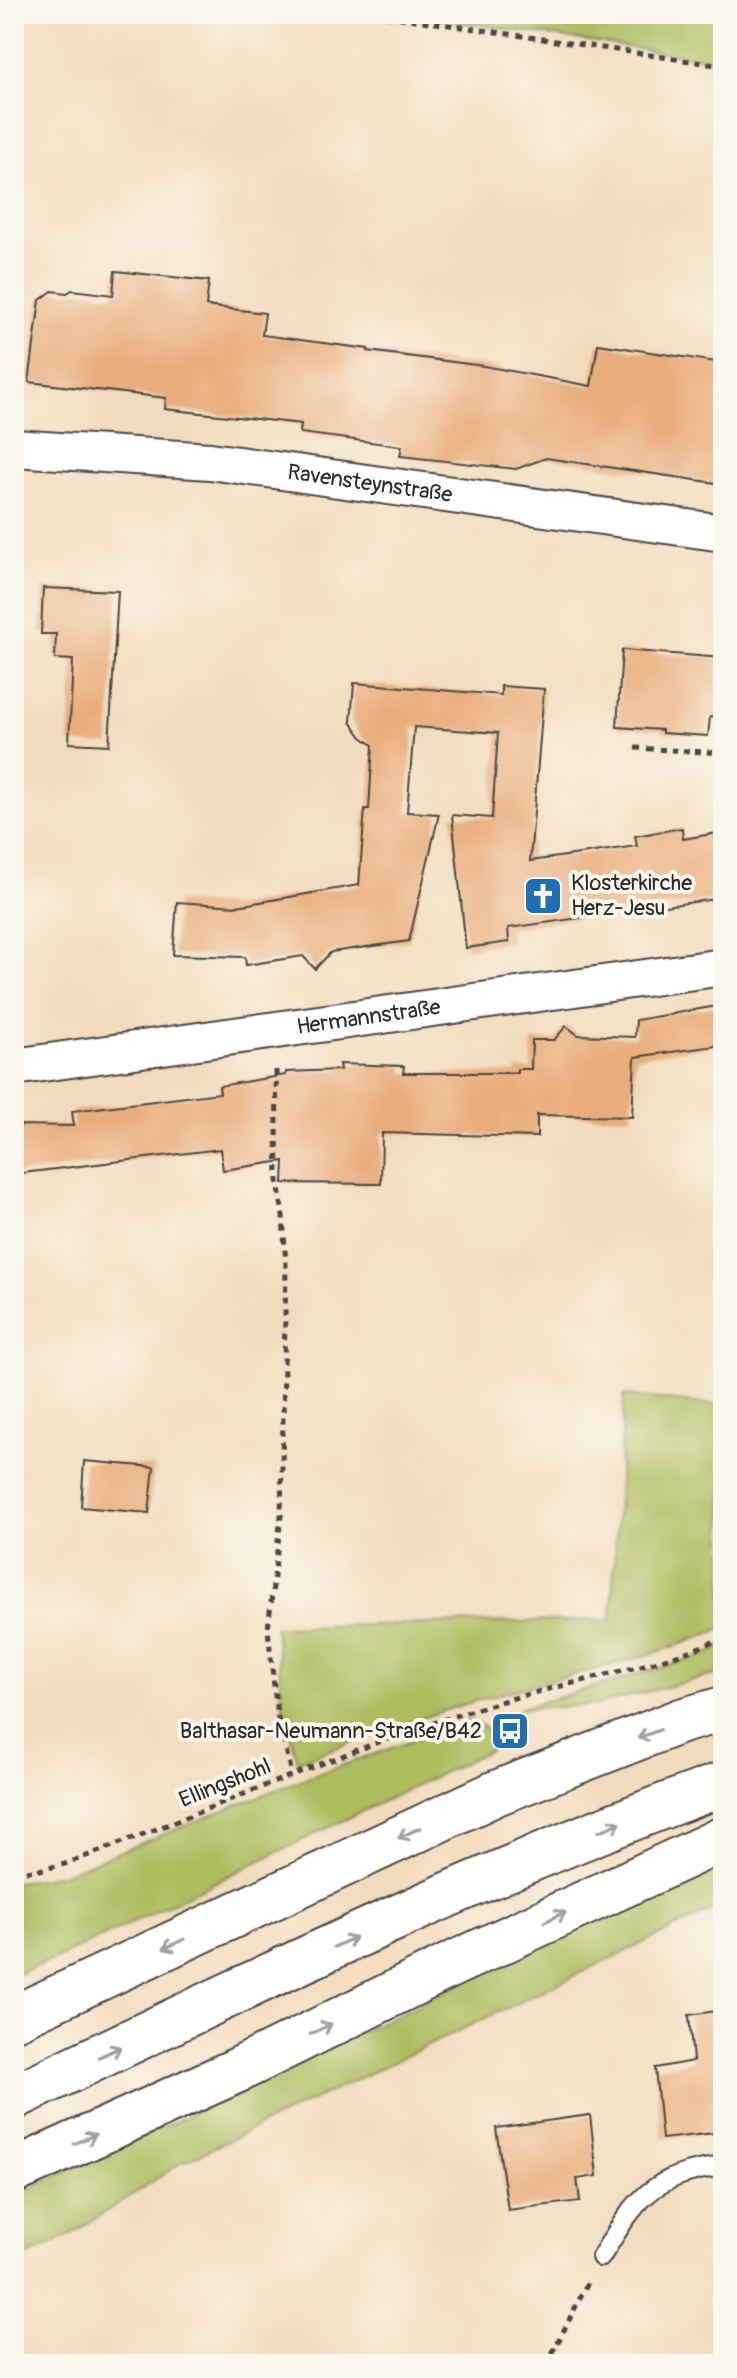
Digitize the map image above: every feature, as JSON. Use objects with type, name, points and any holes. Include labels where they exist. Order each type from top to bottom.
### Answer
[{"type":"highway","points":[[14,2018],[496,1793],[681,1721],[723,1709]]},
{"type":"highway","points":[[14,2097],[459,1889],[723,1784]]},
{"type":"highway","points":[[14,2171],[238,2070],[455,1963],[723,1839]]},
{"type":"street","name":"Ravensteynstraße","points":[[14,448],[210,461],[723,533]]},
{"type":"street","name":"Hermannstraße","points":[[14,1067],[723,967]]},
{"type":"lane","points":[[601,2257],[636,2203],[652,2188],[693,2169],[723,2166]]},
{"type":"path","points":[[14,16],[27,14]]},
{"type":"path","points":[[375,14],[723,66]]},
{"type":"path","points":[[635,748],[723,753]]},
{"type":"path","points":[[277,1072],[278,1181],[286,1267],[281,1516],[268,1629],[277,1715],[292,1773]]},
{"type":"path","name":"Ellingshohl","points":[[14,1872],[65,1864],[292,1773],[496,1703],[635,1668],[723,1638]]},
{"type":"path","points":[[547,2364],[601,2257]]},
{"type":"green space","points":[[405,14],[723,14],[723,61]]},
{"type":"green space","points":[[624,1395],[723,1406],[723,1628],[637,1658],[465,1704],[298,1761],[284,1714],[275,1627],[611,1620]]},
{"type":"green space","points":[[723,1647],[723,1673],[595,1705],[518,1709],[704,1655]]},
{"type":"green space","points":[[471,1720],[499,1735],[502,1744],[60,1957],[14,1975],[14,1882],[68,1872],[298,1781]]},
{"type":"green space","points":[[723,1858],[723,1905],[181,2163],[67,2237],[14,2263],[14,2196]]},
{"type":"building","points":[[115,271],[209,281],[206,306],[265,313],[262,335],[484,366],[591,386],[598,344],[723,363],[723,484],[546,458],[516,469],[400,456],[402,446],[300,433],[301,424],[165,409],[166,398],[29,382],[40,300],[52,291],[113,295]]},
{"type":"building","points":[[43,588],[118,591],[109,745],[69,743],[73,660],[55,659],[56,634],[41,634]]},
{"type":"building","points":[[622,650],[723,658],[723,718],[710,717],[708,736],[617,727]]},
{"type":"building","points":[[354,683],[501,695],[501,686],[544,689],[530,861],[637,846],[635,836],[682,828],[683,839],[723,832],[723,898],[508,928],[509,942],[466,948],[452,815],[492,818],[498,733],[414,727],[407,812],[439,814],[409,941],[331,952],[315,969],[303,956],[246,965],[245,957],[173,955],[177,902],[237,906],[359,885],[373,745],[362,737],[351,722]]},
{"type":"building","points":[[723,1005],[723,1045],[635,1057],[632,1117],[537,1115],[537,1137],[382,1133],[381,1184],[283,1183],[284,1161],[223,1170],[220,1149],[14,1174],[14,1125],[74,1126],[72,1111],[220,1093],[219,1086],[286,1075],[286,1072],[340,1070],[339,1064],[404,1066],[403,1073],[517,1073],[517,1069],[531,1069],[532,1040],[554,1040],[566,1026],[578,1035],[635,1037],[636,1020]]},
{"type":"building","points":[[84,1461],[154,1467],[149,1513],[81,1507]]},
{"type":"building","points":[[723,2010],[723,2132],[662,2139],[655,2068],[693,2061],[689,2015]]},
{"type":"building","points":[[590,2115],[597,2176],[577,2179],[580,2201],[508,2210],[496,2128]]},
{"type":"place","name":"Klosterkirche Herz-Jesu","points":[[543,896]]},
{"type":"place","name":"Balthasar-Neumann-Straße/B42","points":[[510,1731]]}]
